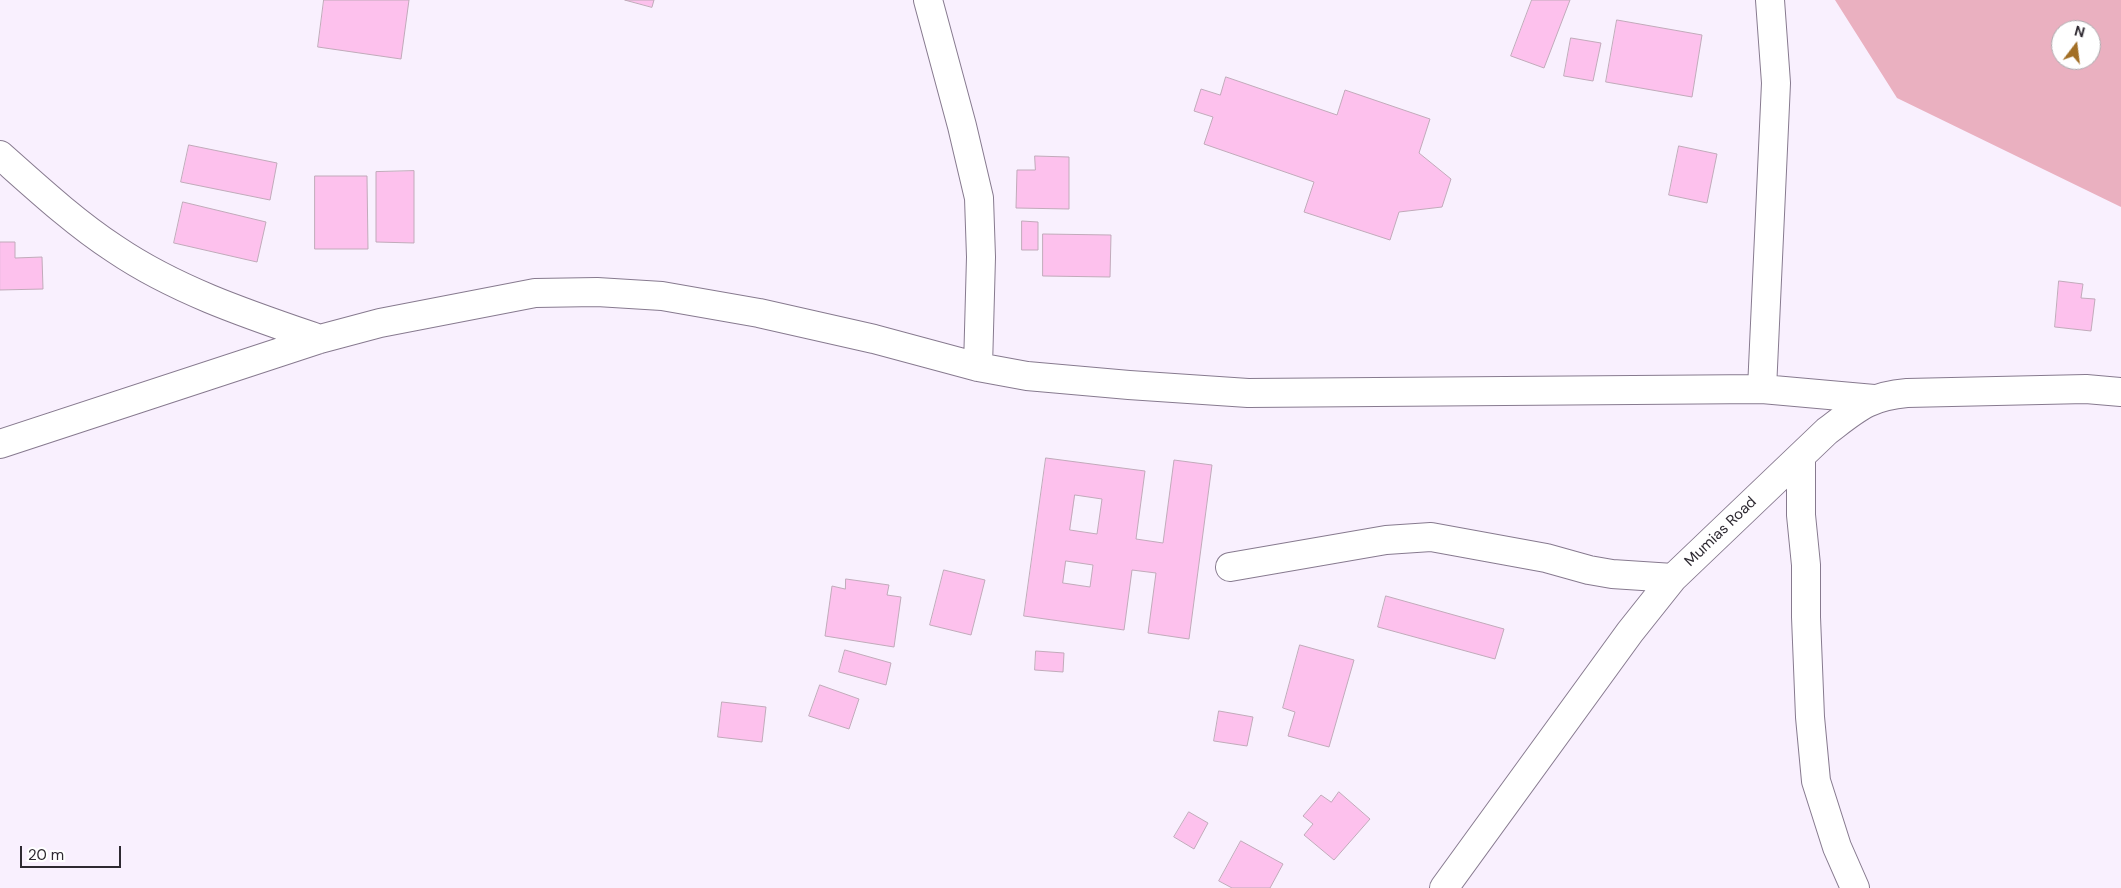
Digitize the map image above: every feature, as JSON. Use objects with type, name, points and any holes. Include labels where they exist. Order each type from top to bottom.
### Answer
[{"type":"street","points":[[928,0],[979,198],[981,257],[978,367]]},
{"type":"street","points":[[1762,389],[1776,83],[1770,0]]},
{"type":"street","points":[[0,155],[115,250],[161,275],[226,306],[320,339]]},
{"type":"street","points":[[0,444],[320,339],[380,323],[535,292],[597,292],[662,296],[759,312],[874,339],[978,367],[1027,376],[1248,393],[1762,389],[1874,399]]},
{"type":"street","name":"Mumias Road","points":[[1444,888],[1630,632],[1673,578],[1801,456],[1853,411],[1885,395],[1907,393],[2086,389],[2121,392]]},
{"type":"street","points":[[1801,456],[1801,515],[1806,565],[1809,690],[1816,781],[1837,847],[1855,888]]},
{"type":"street","points":[[1230,567],[1386,540],[1431,537],[1536,556],[1590,570],[1673,578]]},
{"type":"shaded area","points":[[1835,0],[2121,0],[2121,207],[1897,98]]},
{"type":"building","points":[[324,0],[409,0],[401,59],[318,47]]},
{"type":"building","points":[[625,0],[654,0],[652,7]]},
{"type":"building","points":[[1532,0],[1570,0],[1544,68],[1511,56]]},
{"type":"building","points":[[1617,20],[1702,35],[1692,97],[1606,82]]},
{"type":"building","points":[[1571,38],[1601,43],[1593,81],[1564,76]]},
{"type":"building","points":[[1226,77],[1337,115],[1345,90],[1430,119],[1419,153],[1451,179],[1442,207],[1399,212],[1390,240],[1304,212],[1314,182],[1204,144],[1213,117],[1194,111],[1201,89],[1220,95]]},
{"type":"building","points":[[189,145],[277,163],[270,200],[181,182]]},
{"type":"building","points":[[1679,146],[1717,154],[1707,203],[1669,195]]},
{"type":"building","points":[[1035,156],[1069,157],[1069,209],[1016,208],[1017,170],[1035,170]]},
{"type":"building","points":[[414,171],[414,243],[376,242],[376,172]]},
{"type":"building","points":[[315,176],[367,176],[368,249],[315,249]]},
{"type":"building","points":[[183,202],[266,222],[257,262],[174,243]]},
{"type":"building","points":[[1022,221],[1038,222],[1038,250],[1022,250]]},
{"type":"building","points":[[1043,234],[1111,235],[1110,277],[1043,276]]},
{"type":"building","points":[[0,242],[15,242],[15,258],[42,257],[43,289],[0,290]]},
{"type":"building","points":[[2059,281],[2083,284],[2081,298],[2095,299],[2091,331],[2055,327]]},
{"type":"building","points":[[1046,458],[1145,471],[1136,539],[1163,543],[1174,460],[1212,465],[1189,639],[1148,633],[1156,573],[1132,570],[1124,630],[1024,616]],"holes":[[[1075,495],[1102,499],[1097,534],[1070,530]],[[1066,561],[1093,565],[1090,587],[1063,583]]]},
{"type":"building","points":[[944,570],[985,580],[971,635],[930,625]]},
{"type":"building","points":[[846,579],[889,585],[887,595],[901,597],[894,647],[825,636],[832,586],[845,589]]},
{"type":"building","points":[[1386,596],[1504,629],[1495,659],[1378,627]]},
{"type":"building","points":[[1300,645],[1354,660],[1329,747],[1288,736],[1295,712],[1283,708]]},
{"type":"building","points":[[845,650],[891,663],[886,685],[839,672]]},
{"type":"building","points":[[1036,651],[1064,653],[1063,672],[1035,670]]},
{"type":"building","points":[[820,685],[859,699],[849,729],[809,716]]},
{"type":"building","points":[[722,702],[766,707],[762,742],[718,737]]},
{"type":"building","points":[[1219,711],[1253,717],[1247,746],[1214,741]]},
{"type":"building","points":[[1339,792],[1370,819],[1334,860],[1304,835],[1313,824],[1303,816],[1321,795],[1331,802]]},
{"type":"building","points":[[1189,812],[1208,823],[1194,849],[1174,837]]},
{"type":"building","points":[[1241,841],[1283,864],[1270,888],[1232,888],[1219,881]]}]
